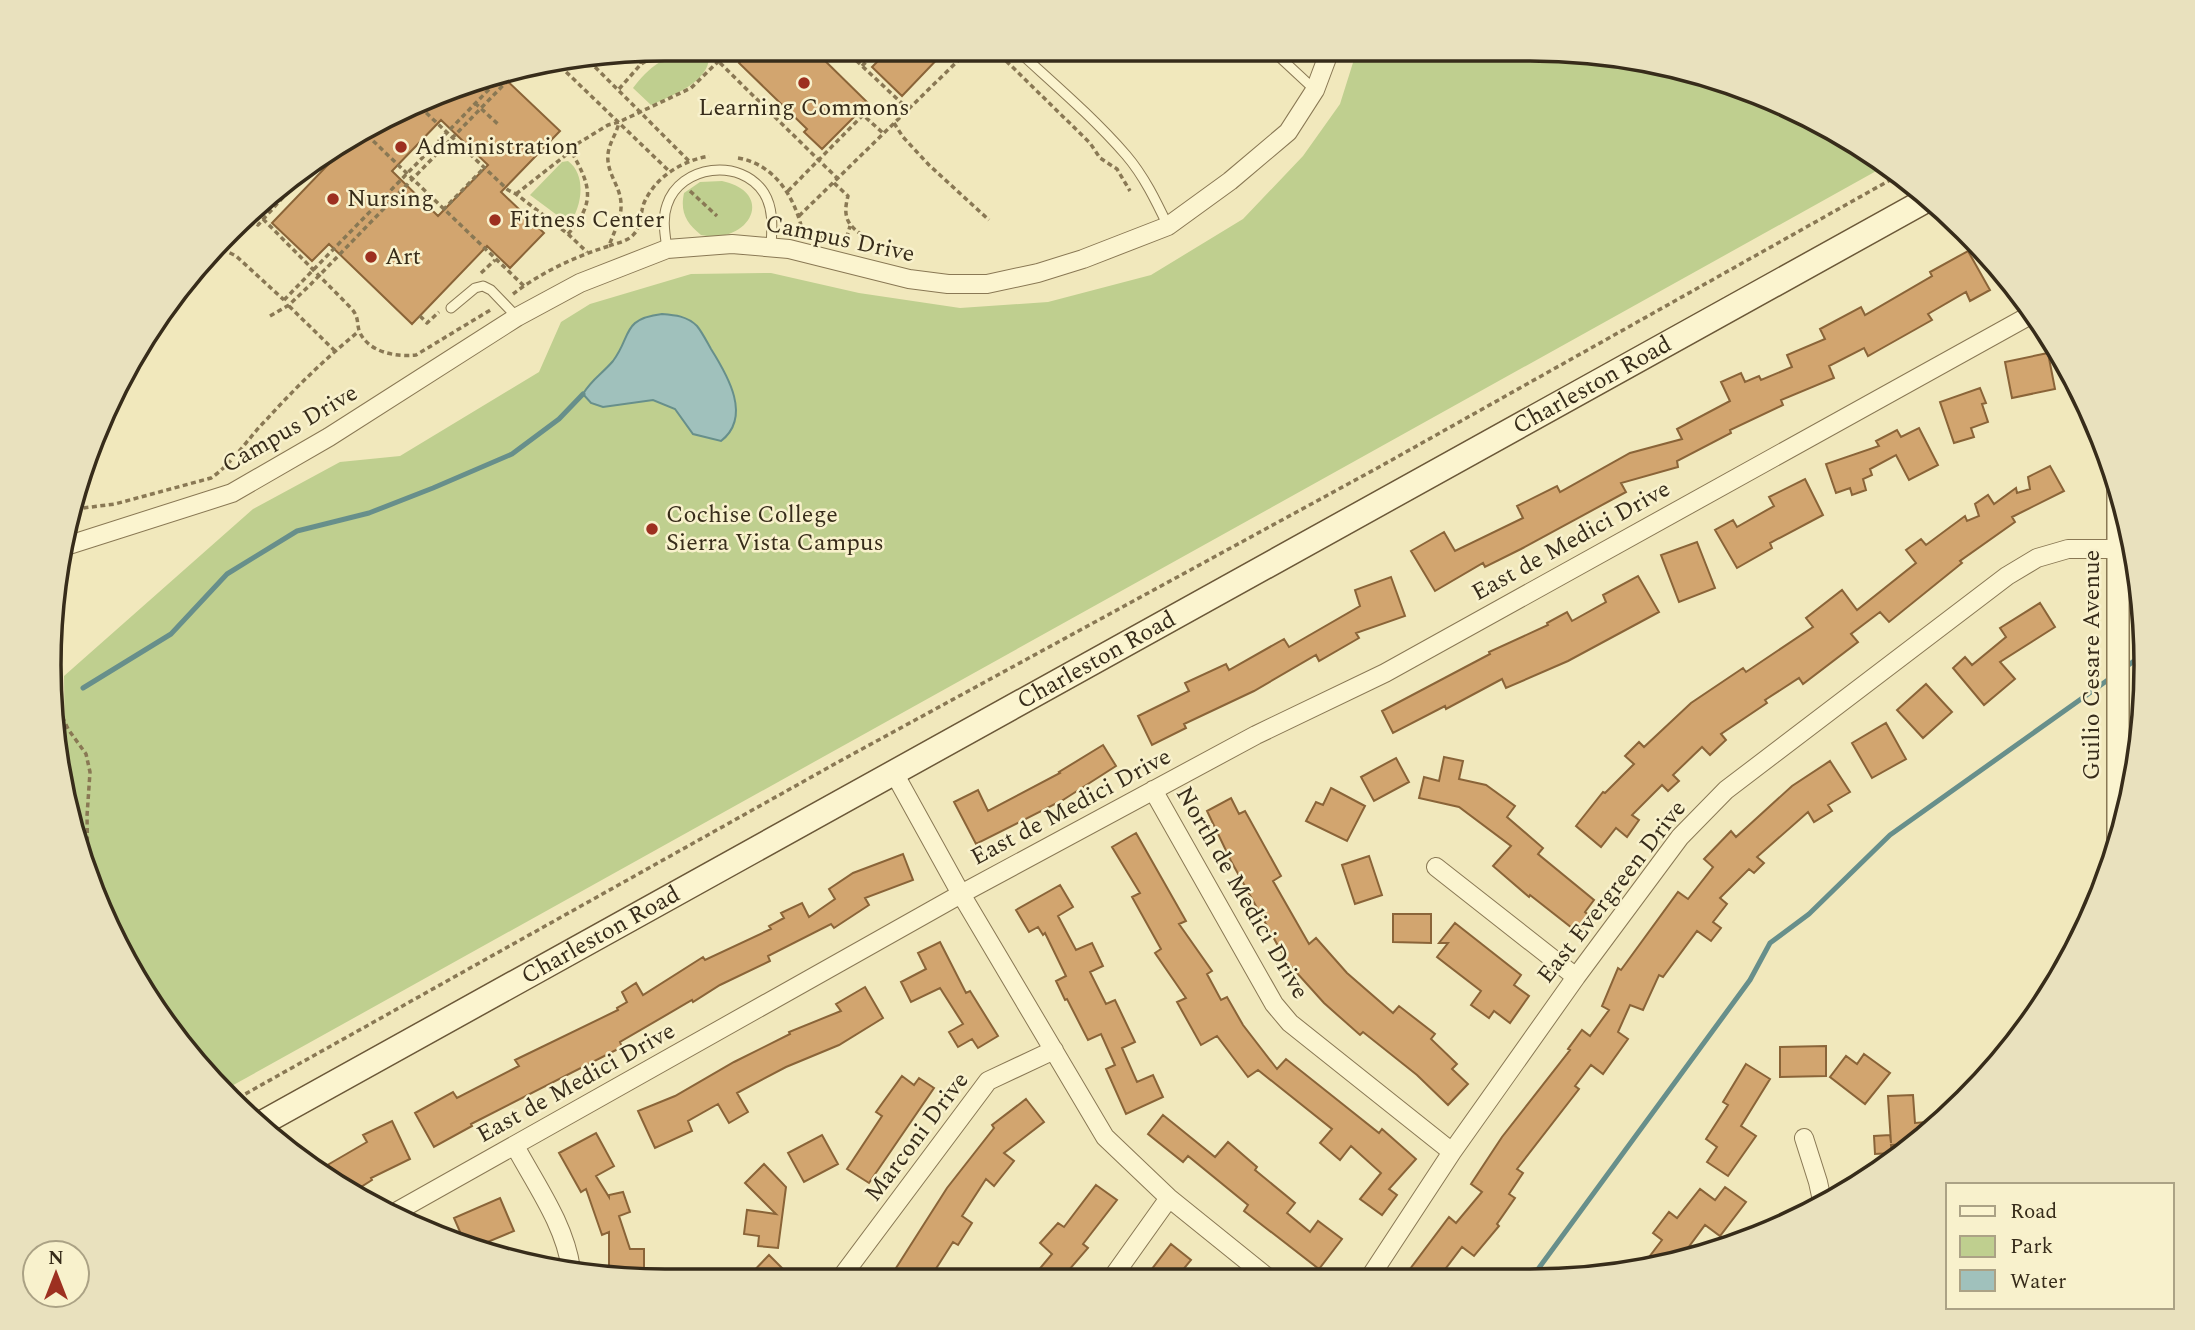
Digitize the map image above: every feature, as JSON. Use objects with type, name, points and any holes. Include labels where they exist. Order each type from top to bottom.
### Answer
[{"type":"main road","name":"Charleston Road","points":[[268,1120],[1919,204]]},
{"type":"street","name":"Campus Drive","points":[[74,543],[232,493],[302,454],[517,317],[580,283],[667,249],[732,244],[789,249],[909,279],[948,284],[986,284],[1038,273],[1083,259],[1168,226],[1230,181],[1288,132],[1315,89],[1326,61]]},
{"type":"street","name":"East de Medici Drive","points":[[403,1208],[961,894],[1256,735],[1385,673],[2024,319]]},
{"type":"street","name":"Guilio Cesare Avenue","points":[[2118,530],[2118,711],[2123,779]]},
{"type":"street","name":"East Evergreen Drive","points":[[1375,1269],[1452,1152],[1576,977],[1680,837],[1727,790],[2007,576],[2037,558],[2068,549],[2118,549]]},
{"type":"street","points":[[893,771],[961,894],[1105,1137],[1169,1198],[1257,1269]]},
{"type":"street","name":"North de Medici Drive","points":[[1153,790],[1274,1004],[1290,1023],[1452,1152]]},
{"type":"street","points":[[1436,867],[1576,977]]},
{"type":"street","name":"Marconi Drive","points":[[848,1269],[988,1082],[1054,1050]]},
{"type":"street","points":[[1804,1138],[1821,1194]]},
{"type":"street","points":[[515,1146],[562,1233],[570,1261]]},
{"type":"street","points":[[1118,1269],[1169,1198]]},
{"type":"lane","points":[[1029,61],[1090,117],[1128,157],[1153,195],[1168,226]]},
{"type":"lane","points":[[1284,61],[1315,89]]},
{"type":"lane","points":[[667,249],[664,219],[667,203],[680,182],[701,172],[725,170],[745,175],[764,193],[772,216],[771,247]]},
{"type":"lane","points":[[451,308],[475,288],[483,286],[517,317]]},
{"type":"path","points":[[857,61],[909,110]]},
{"type":"path","points":[[862,66],[867,61]]},
{"type":"path","points":[[799,216],[959,61]]},
{"type":"path","points":[[1005,61],[1090,143],[1100,158],[1117,169],[1130,191]]},
{"type":"path","points":[[619,89],[645,62]]},
{"type":"path","points":[[516,194],[571,151],[581,139],[691,88],[719,62],[838,179]]},
{"type":"path","points":[[594,65],[689,161]]},
{"type":"path","points":[[564,70],[669,171]]},
{"type":"path","points":[[270,316],[289,305],[506,83]]},
{"type":"path","points":[[284,300],[491,87]]},
{"type":"path","points":[[475,103],[500,126]]},
{"type":"path","points":[[425,111],[508,190],[568,234],[587,252]]},
{"type":"path","points":[[788,191],[863,115],[883,133]]},
{"type":"path","points":[[609,246],[619,225],[621,203],[609,173],[608,154],[619,122]]},
{"type":"path","points":[[894,123],[929,165],[989,220]]},
{"type":"path","points":[[370,138],[524,286]]},
{"type":"path","points":[[568,234],[583,217],[588,189],[584,173],[571,151]]},
{"type":"path","points":[[264,219],[357,315],[359,332],[367,342],[380,351],[401,357],[416,355],[503,302],[524,286],[587,252],[631,238],[637,232],[644,203],[669,171],[689,161],[719,156]]},
{"type":"path","points":[[736,158],[746,159],[774,176],[788,191],[802,229],[806,233],[845,243],[850,226]]},
{"type":"path","points":[[443,210],[484,168]]},
{"type":"path","points":[[242,1096],[840,761],[1393,459],[1890,180]]},
{"type":"path","points":[[834,183],[848,196],[845,216],[850,226],[862,235]]},
{"type":"path","points":[[255,222],[258,225],[283,198]]},
{"type":"path","points":[[226,251],[236,256],[284,300],[335,351]]},
{"type":"path","points":[[82,508],[115,504],[211,478],[222,470],[267,419],[335,351],[359,332]]},
{"type":"path","points":[[64,721],[86,754],[90,772],[88,842]]},
{"type":"green space","points":[[708,61],[696,81],[651,105],[633,88],[659,63]]},
{"type":"green space","name":"Cochise College Sierra Vista Campus","points":[[1354,61],[1530,61],[1609,66],[1686,82],[1761,107],[1832,142],[1876,171],[232,1086],[186,1033],[142,967],[107,896],[93,859],[66,744],[64,676],[253,509],[340,462],[400,456],[539,372],[561,322],[590,304],[691,274],[771,273],[859,293],[960,308],[1048,302],[1151,275],[1243,219],[1303,156],[1340,104]]},
{"type":"green space","points":[[568,161],[578,174],[580,183],[577,209],[569,224],[530,195],[562,162]]},
{"type":"green space","points":[[722,181],[739,187],[749,196],[752,206],[750,216],[732,232],[718,236],[701,235],[685,217],[684,193],[700,182]]},
{"type":"water","points":[[662,314],[685,318],[697,326],[730,384],[736,408],[735,420],[721,441],[693,434],[675,409],[653,400],[603,407],[591,403],[583,394],[613,361],[633,324],[649,316]]},
{"type":"building","name":"Learning Commons","points":[[825,61],[868,103],[822,149],[804,132],[807,129],[739,63]]},
{"type":"building","name":"Learning Commons","points":[[878,61],[936,61],[902,96],[872,67]]},
{"type":"building","points":[[508,82],[560,131],[501,192],[544,233],[510,268],[487,246],[412,324],[329,244],[312,261],[272,223],[330,163],[398,124],[471,93]],"holes":[[[441,120],[488,165],[438,216],[392,171]]]},
{"type":"building","points":[[1968,251],[1990,290],[1970,301],[1966,292],[1928,314],[1932,320],[1868,356],[1864,348],[1829,366],[1834,378],[1781,400],[1783,405],[1730,430],[1731,433],[1677,461],[1678,467],[1621,483],[1626,492],[1485,567],[1483,563],[1435,591],[1411,551],[1444,532],[1455,551],[1523,518],[1517,506],[1557,486],[1560,492],[1630,453],[1682,439],[1677,429],[1730,401],[1721,382],[1741,373],[1745,382],[1759,376],[1761,380],[1792,367],[1787,355],[1825,339],[1820,329],[1861,307],[1865,315],[1932,276],[1930,272]]},
{"type":"building","points":[[2047,353],[2055,389],[2012,398],[2005,362]]},
{"type":"building","points":[[1980,388],[1986,403],[1982,404],[1988,422],[1971,428],[1974,437],[1954,443],[1940,402]]},
{"type":"building","points":[[1919,428],[1938,465],[1909,480],[1896,455],[1870,469],[1872,475],[1863,479],[1866,490],[1852,495],[1850,488],[1836,493],[1826,464],[1879,446],[1876,441],[1897,430],[1901,437]]},
{"type":"building","points":[[2050,466],[2064,491],[2012,517],[2015,522],[1960,561],[1962,563],[1889,622],[1880,612],[1851,634],[1858,642],[1803,684],[1799,678],[1721,734],[1726,740],[1710,755],[1702,747],[1673,775],[1679,781],[1668,791],[1662,785],[1632,815],[1639,820],[1627,837],[1616,828],[1601,847],[1576,826],[1603,792],[1634,764],[1625,756],[1639,742],[1644,747],[1691,703],[1743,668],[1746,672],[1813,627],[1806,618],[1842,590],[1857,610],[1916,563],[1906,550],[1921,539],[1926,545],[1965,516],[1967,521],[1979,516],[1975,504],[1988,495],[1994,504],[2016,488],[2017,493],[2030,489],[2028,477]]},
{"type":"building","points":[[1805,479],[1823,515],[1770,543],[1772,548],[1737,568],[1715,530],[1733,520],[1737,527],[1774,506],[1769,497]]},
{"type":"building","points":[[1697,542],[1715,588],[1679,602],[1661,555]]},
{"type":"building","points":[[1638,576],[1659,612],[1568,661],[1506,688],[1502,679],[1393,733],[1382,711],[1490,654],[1489,652],[1548,625],[1547,623],[1567,612],[1572,621],[1606,602],[1603,595]]},
{"type":"building","points":[[1391,577],[1405,616],[1356,633],[1359,638],[1319,661],[1316,655],[1254,691],[1184,724],[1186,728],[1152,745],[1138,716],[1189,691],[1185,683],[1226,664],[1229,670],[1284,639],[1289,647],[1360,606],[1355,590]]},
{"type":"building","points":[[2040,603],[2055,627],[2000,662],[2015,679],[1984,705],[1953,668],[1965,657],[1972,665],[2006,637],[2000,628]]},
{"type":"building","points":[[1926,684],[1952,712],[1923,738],[1897,710]]},
{"type":"building","points":[[1886,723],[1906,759],[1872,778],[1852,743]]},
{"type":"building","points":[[1103,745],[1116,766],[1063,800],[976,844],[954,802],[978,790],[988,811],[1060,773]]},
{"type":"building","points":[[1444,757],[1463,761],[1459,779],[1486,785],[1515,806],[1507,817],[1543,848],[1538,854],[1594,900],[1585,912],[1593,919],[1581,935],[1530,895],[1529,897],[1493,866],[1511,846],[1459,807],[1419,798],[1424,777],[1439,781]]},
{"type":"building","points":[[1396,758],[1409,782],[1374,801],[1361,777]]},
{"type":"building","points":[[1830,761],[1850,792],[1828,805],[1832,811],[1814,822],[1808,812],[1757,857],[1764,863],[1754,873],[1749,869],[1720,898],[1727,904],[1713,922],[1721,928],[1711,941],[1697,931],[1663,977],[1659,975],[1643,1010],[1630,1005],[1618,1032],[1628,1039],[1603,1074],[1591,1065],[1575,1086],[1579,1089],[1517,1169],[1523,1173],[1509,1194],[1515,1198],[1497,1224],[1499,1226],[1474,1256],[1462,1247],[1445,1269],[1410,1269],[1449,1217],[1456,1223],[1482,1192],[1471,1184],[1502,1137],[1570,1050],[1568,1049],[1582,1030],[1590,1036],[1609,1010],[1602,1006],[1618,968],[1621,970],[1678,892],[1688,899],[1713,867],[1704,859],[1731,831],[1736,837],[1792,786]]},
{"type":"building","points":[[1331,788],[1365,806],[1347,841],[1306,821],[1316,802],[1323,805]]},
{"type":"building","points":[[1231,798],[1239,814],[1245,811],[1281,876],[1273,881],[1309,944],[1316,938],[1347,973],[1393,1013],[1399,1006],[1435,1034],[1431,1039],[1457,1064],[1452,1069],[1468,1084],[1448,1105],[1417,1075],[1363,1032],[1360,1035],[1324,1003],[1287,962],[1231,861],[1207,811]]},
{"type":"building","points":[[1136,833],[1186,921],[1179,924],[1212,971],[1207,974],[1221,1000],[1227,997],[1243,1025],[1277,1069],[1286,1059],[1379,1133],[1382,1129],[1416,1159],[1389,1189],[1397,1195],[1382,1215],[1360,1199],[1381,1173],[1351,1146],[1340,1160],[1320,1143],[1332,1129],[1258,1070],[1248,1077],[1217,1036],[1201,1045],[1177,1002],[1186,998],[1155,953],[1161,949],[1132,897],[1140,893],[1112,847]]},
{"type":"building","points":[[903,854],[913,880],[865,898],[869,905],[834,928],[831,924],[768,956],[770,961],[720,985],[693,1002],[692,1000],[620,1042],[622,1047],[471,1124],[472,1126],[434,1147],[415,1113],[453,1092],[457,1098],[519,1066],[515,1060],[618,1010],[617,1008],[627,1002],[622,992],[636,983],[643,995],[703,957],[705,960],[771,929],[769,926],[784,918],[781,913],[802,903],[809,917],[835,899],[829,889],[853,873]]},
{"type":"building","points":[[1369,856],[1382,895],[1355,904],[1342,865]]},
{"type":"building","points":[[1060,885],[1073,907],[1058,916],[1076,950],[1092,943],[1103,966],[1090,972],[1106,1004],[1115,1000],[1135,1042],[1122,1048],[1137,1082],[1153,1075],[1163,1097],[1126,1114],[1106,1069],[1115,1065],[1101,1034],[1088,1040],[1056,981],[1066,976],[1045,933],[1043,935],[1038,927],[1029,932],[1016,910]]},
{"type":"building","points":[[1393,914],[1431,914],[1431,943],[1393,942]]},
{"type":"building","points":[[1455,923],[1521,975],[1514,985],[1529,996],[1510,1023],[1494,1011],[1489,1018],[1471,1005],[1481,991],[1437,957],[1448,943],[1439,943]]},
{"type":"building","points":[[940,942],[966,993],[970,991],[998,1036],[978,1048],[972,1039],[958,1047],[949,1032],[963,1024],[940,988],[911,1002],[901,982],[926,969],[918,953]]},
{"type":"building","points":[[865,987],[883,1018],[839,1045],[786,1067],[737,1093],[748,1112],[729,1123],[718,1104],[688,1121],[692,1131],[655,1148],[638,1111],[675,1096],[790,1034],[789,1032],[841,1011],[836,1004]]},
{"type":"building","points":[[1826,1046],[1826,1076],[1780,1077],[1780,1047]]},
{"type":"building","points":[[1864,1054],[1890,1073],[1865,1104],[1830,1077],[1846,1056],[1857,1064]]},
{"type":"building","points":[[1746,1064],[1770,1079],[1741,1126],[1756,1136],[1728,1176],[1707,1162],[1717,1147],[1706,1139],[1728,1105],[1723,1102]]},
{"type":"building","points":[[902,1076],[914,1085],[919,1078],[934,1088],[869,1183],[847,1169],[882,1116],[876,1112]]},
{"type":"building","points":[[1913,1095],[1915,1123],[1924,1122],[1897,1145],[1891,1145],[1891,1149],[1884,1153],[1875,1154],[1874,1136],[1890,1135],[1891,1143],[1888,1096]]},
{"type":"building","points":[[1026,1099],[1044,1122],[1004,1153],[1014,1161],[994,1186],[986,1179],[962,1216],[972,1223],[958,1245],[953,1242],[936,1269],[895,1269],[947,1188],[994,1128],[992,1125]]},
{"type":"building","points":[[1163,1115],[1215,1157],[1228,1142],[1257,1167],[1255,1170],[1295,1203],[1287,1213],[1310,1232],[1318,1221],[1342,1239],[1319,1269],[1244,1211],[1248,1205],[1188,1156],[1183,1162],[1148,1134]]},
{"type":"building","points":[[392,1121],[410,1159],[371,1178],[372,1180],[361,1187],[327,1165],[367,1142],[363,1135]]},
{"type":"building","points":[[596,1133],[614,1166],[596,1176],[609,1197],[623,1192],[630,1212],[619,1216],[630,1249],[644,1249],[644,1268],[609,1266],[609,1232],[602,1235],[586,1189],[581,1192],[559,1153]]},
{"type":"building","points":[[822,1135],[838,1164],[804,1182],[788,1153]]},
{"type":"building","points":[[764,1164],[786,1187],[778,1248],[758,1246],[759,1236],[744,1234],[747,1210],[776,1214],[745,1183]]},
{"type":"building","points":[[1096,1185],[1117,1200],[1083,1244],[1088,1248],[1070,1269],[1040,1269],[1052,1254],[1040,1243],[1058,1223],[1064,1227]]},
{"type":"building","points":[[1725,1187],[1746,1202],[1720,1236],[1705,1225],[1688,1247],[1649,1257],[1662,1240],[1653,1233],[1669,1212],[1677,1218],[1700,1189],[1715,1200]]},
{"type":"building","points":[[500,1198],[514,1231],[488,1242],[461,1233],[454,1218]]},
{"type":"building","points":[[1171,1244],[1191,1260],[1184,1269],[1152,1269]]},
{"type":"building","points":[[769,1255],[783,1269],[756,1269]]},
{"type":"waterway","points":[[83,688],[171,634],[227,574],[297,531],[369,513],[512,454],[559,419],[583,394]]},
{"type":"waterway","points":[[2123,669],[2134,661]]},
{"type":"waterway","points":[[1538,1269],[1750,980],[1770,943],[1809,914],[1890,835],[2112,677]]},
{"type":"place","name":"Learning Commons","points":[[804,83]]},
{"type":"place","name":"Administration","points":[[401,147]]},
{"type":"place","name":"Nursing","points":[[333,199]]},
{"type":"place","name":"Fitness Center","points":[[495,220]]},
{"type":"place","name":"Art","points":[[371,257]]},
{"type":"place","name":"Cochise College Sierra Vista Campus","points":[[652,529]]}]
